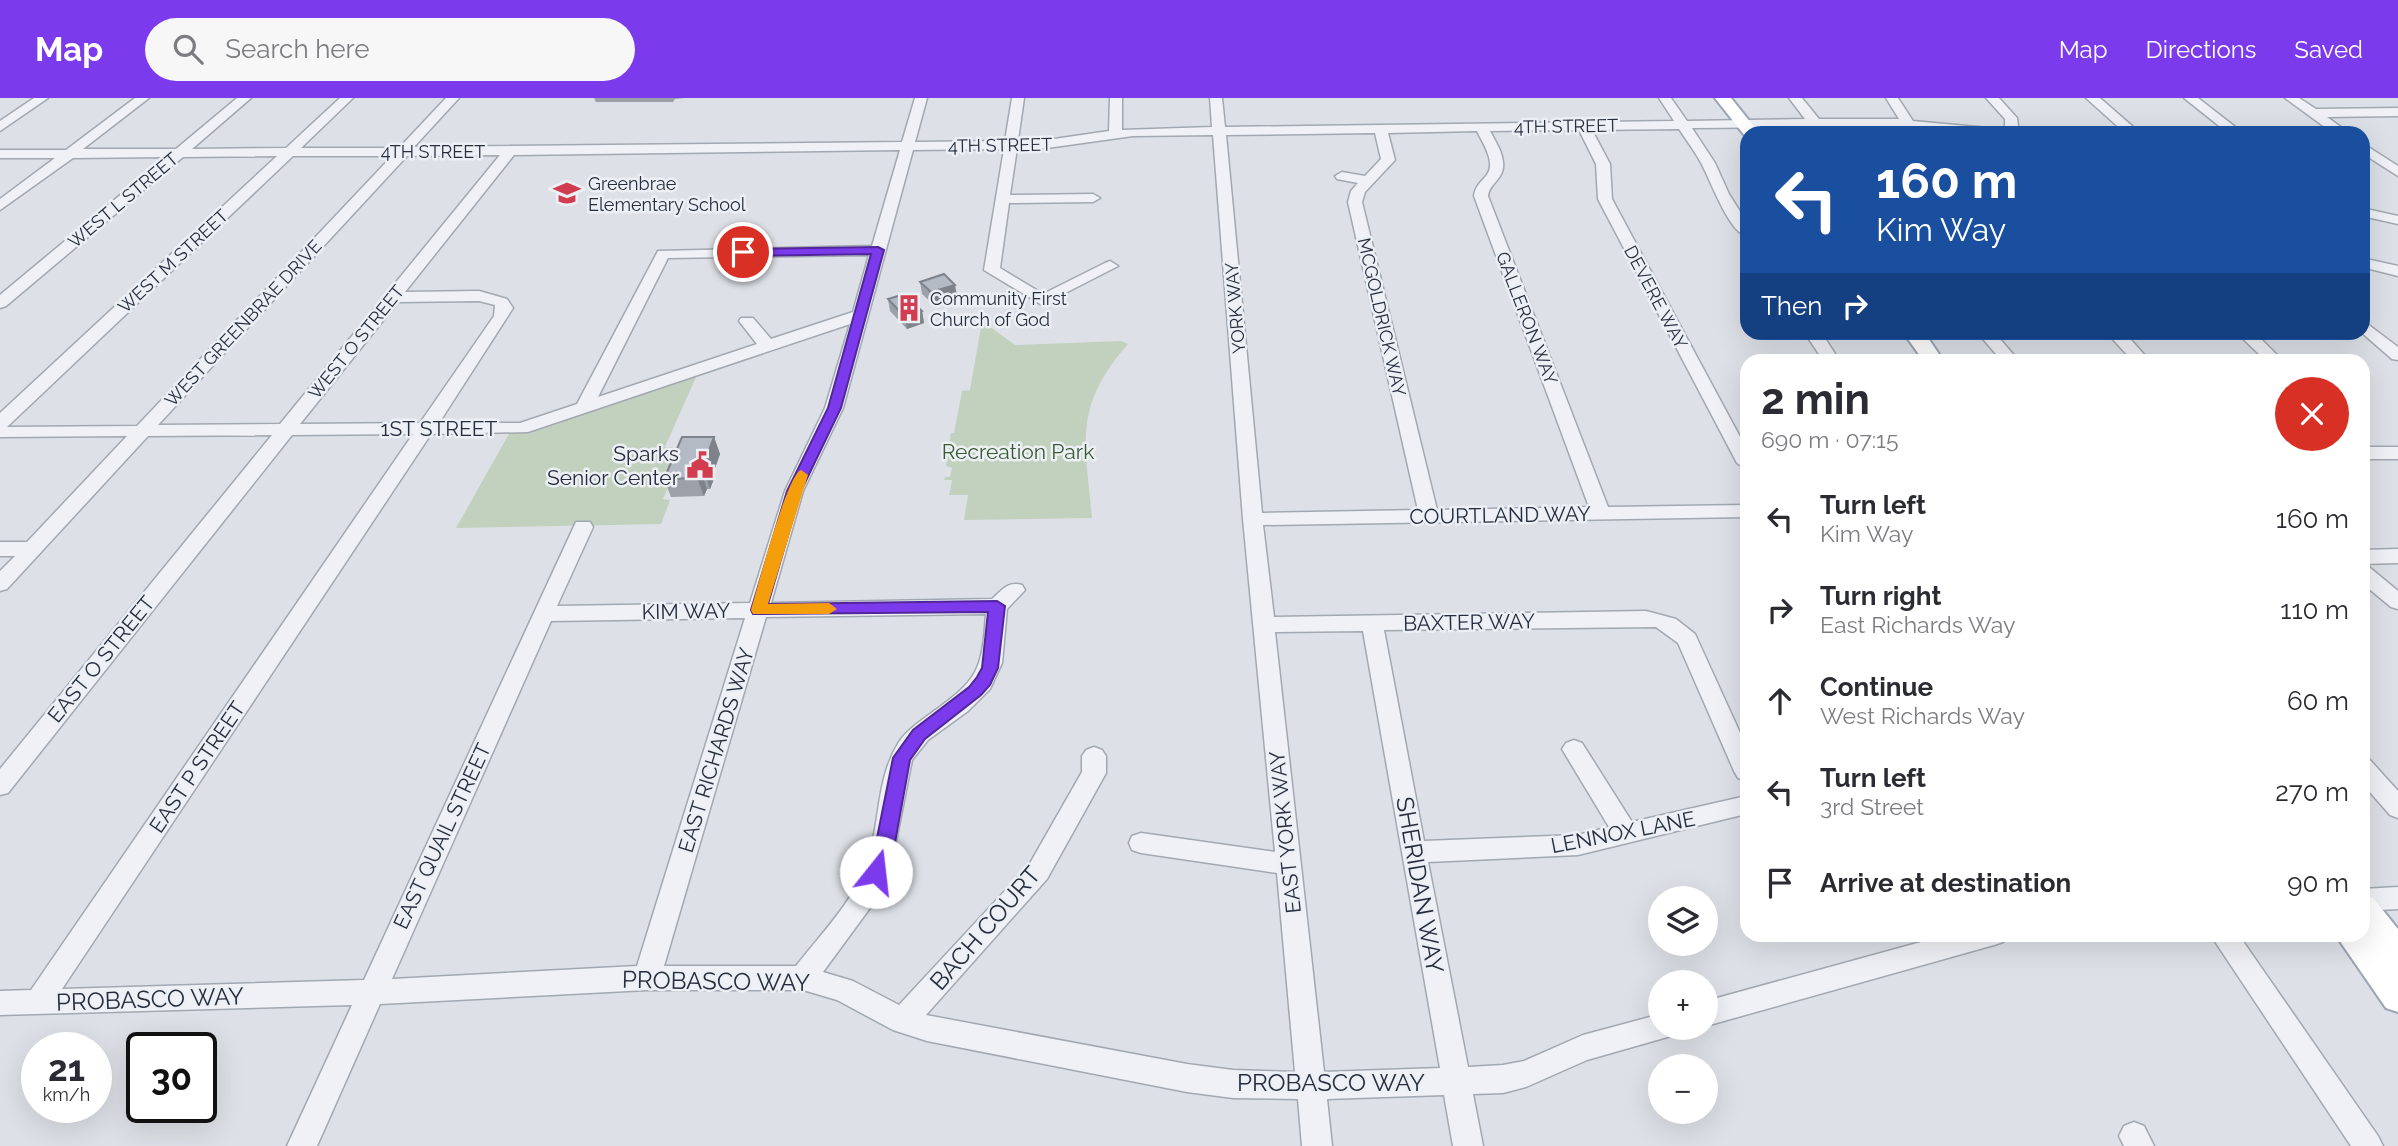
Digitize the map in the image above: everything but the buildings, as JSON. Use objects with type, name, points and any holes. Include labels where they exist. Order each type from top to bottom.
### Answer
[{"type":"main road","points":[[1723,98],[1752,126]]},
{"type":"main road","points":[[1740,98],[1753,126]]},
{"type":"main road","points":[[2370,918],[2398,954]]},
{"type":"main road","points":[[2357,942],[2398,998]]},
{"type":"street","points":[[0,127],[42,98]]},
{"type":"street","points":[[0,206],[144,98]]},
{"type":"street","name":"WEST L STREET","points":[[0,303],[245,98]]},
{"type":"street","name":"WEST M STREET","points":[[0,423],[347,98]]},
{"type":"street","name":"WEST GREENBRAE DRIVE","points":[[0,584],[453,98]]},
{"type":"street","name":"EAST RICHARDS WAY","points":[[647,978],[784,522],[804,469],[834,408],[921,98]]},
{"type":"street","points":[[1018,98],[992,270],[1042,300],[1110,266]]},
{"type":"street","points":[[1115,134],[1116,98]]},
{"type":"street","name":"YORK WAY","points":[[1216,98],[1253,519]]},
{"type":"street","points":[[1665,98],[1708,163],[1722,194],[1740,222]]},
{"type":"street","points":[[1795,98],[1817,126]]},
{"type":"street","points":[[1892,98],[1908,123]]},
{"type":"street","points":[[1992,98],[2011,118],[2012,126]]},
{"type":"street","points":[[2092,98],[2125,126]]},
{"type":"street","points":[[2190,98],[2227,126]]},
{"type":"street","points":[[2291,98],[2332,126]]},
{"type":"street","points":[[2312,113],[2398,112]]},
{"type":"street","name":"4TH STREET","points":[[1855,126],[1908,123],[1935,126]]},
{"type":"street","name":"4TH STREET","points":[[0,153],[1011,145],[1058,144],[1115,134],[1219,131],[1682,124],[1740,127]]},
{"type":"street","name":"DEVERE WAY","points":[[1583,126],[1603,164],[1605,200],[1740,452]]},
{"type":"street","name":"GALLERON WAY","points":[[1482,127],[1497,169],[1482,186],[1481,196],[1601,513]]},
{"type":"street","name":"MCGOLDRICK WAY","points":[[1381,129],[1388,160],[1358,191],[1355,202],[1429,516]]},
{"type":"street","name":"WEST O STREET","points":[[202,533],[510,151]]},
{"type":"street","points":[[2370,152],[2394,169]]},
{"type":"street","points":[[2370,167],[2394,169]]},
{"type":"street","points":[[1342,176],[1368,181]]},
{"type":"street","points":[[1003,199],[1093,198]]},
{"type":"street","points":[[2370,214],[2398,220]]},
{"type":"street","points":[[584,408],[663,254],[878,250]]},
{"type":"street","points":[[2370,264],[2398,271]]},
{"type":"street","name":"EAST P STREET","points":[[38,1002],[505,308],[501,302],[479,296],[393,297]]},
{"type":"street","name":"1ST STREET","points":[[0,432],[522,428],[860,315]]},
{"type":"street","points":[[747,321],[768,346]]},
{"type":"street","points":[[2370,332],[2398,355]]},
{"type":"street","points":[[1992,340],[2005,354]]},
{"type":"street","points":[[2122,340],[2135,354]]},
{"type":"street","points":[[2253,340],[2268,354]]},
{"type":"street","points":[[2370,450],[2398,453]]},
{"type":"street","name":"COURTLAND WAY","points":[[1253,519],[1740,511]]},
{"type":"street","name":"EAST YORK WAY","points":[[1253,519],[1317,1146]]},
{"type":"street","name":"EAST QUAIL STREET","points":[[302,1146],[583,527]]},
{"type":"street","name":"EAST O STREET","points":[[0,786],[202,533]]},
{"type":"street","points":[[0,550],[33,549]]},
{"type":"street","points":[[2370,557],[2398,556]]},
{"type":"street","points":[[2370,579],[2398,602]]},
{"type":"street","points":[[803,978],[846,923],[876,872],[884,848],[897,773],[905,752],[919,734],[975,691],[984,680],[990,668],[997,606],[1014,590]]},
{"type":"street","name":"KIM WAY","points":[[544,614],[997,606]]},
{"type":"street","name":"BAXTER WAY","points":[[1264,625],[1646,618],[1673,625],[1687,639],[1740,758]]},
{"type":"street","name":"SHERIDAN WAY","points":[[1372,623],[1468,1146]]},
{"type":"street","points":[[1574,749],[1626,834]]},
{"type":"street","name":"BACH COURT","points":[[903,1021],[1038,872],[1094,773],[1094,756]]},
{"type":"street","points":[[2370,775],[2398,808]]},
{"type":"street","name":"LENNOX LANE","points":[[1414,852],[1557,847],[1740,807]]},
{"type":"street","points":[[1141,843],[1288,864]]},
{"type":"street","points":[[2370,900],[2398,898]]},
{"type":"street","points":[[1718,1011],[1965,942]]},
{"type":"street","points":[[2228,942],[2368,1146]]},
{"type":"street","name":"PROBASCO WAY","points":[[0,1003],[371,992],[647,978],[803,978],[843,990],[903,1021],[1187,1078],[1266,1086],[1503,1079],[1526,1074],[1583,1048],[1648,1030]]},
{"type":"green space","name":"Recreation Park","points":[[982,321],[1015,345],[1121,341],[1128,344],[1110,366],[1091,406],[1086,446],[1092,518],[964,520],[968,495],[949,495],[952,480],[944,480],[945,477],[950,477],[952,468],[946,466],[951,433],[954,433],[962,391],[970,390]]},
{"type":"green space","points":[[697,375],[665,447],[680,448],[678,463],[663,499],[670,500],[661,524],[456,528],[510,432],[534,430]]},
{"type":"slow traffic","points":[[801,475],[784,522],[759,610],[829,609]]},
{"type":"place","name":"Greenbrae Elementary School","points":[[567,193]]},
{"type":"place","name":"Community First Church of God","points":[[909,308]]},
{"type":"place","name":"Sparks Senior Center","points":[[700,465]]},
{"type":"route","points":[[743,252],[878,250],[834,408],[794,491],[759,610],[997,606],[990,668],[984,680],[975,691],[919,734],[901,758],[884,848],[876,872]]}]
